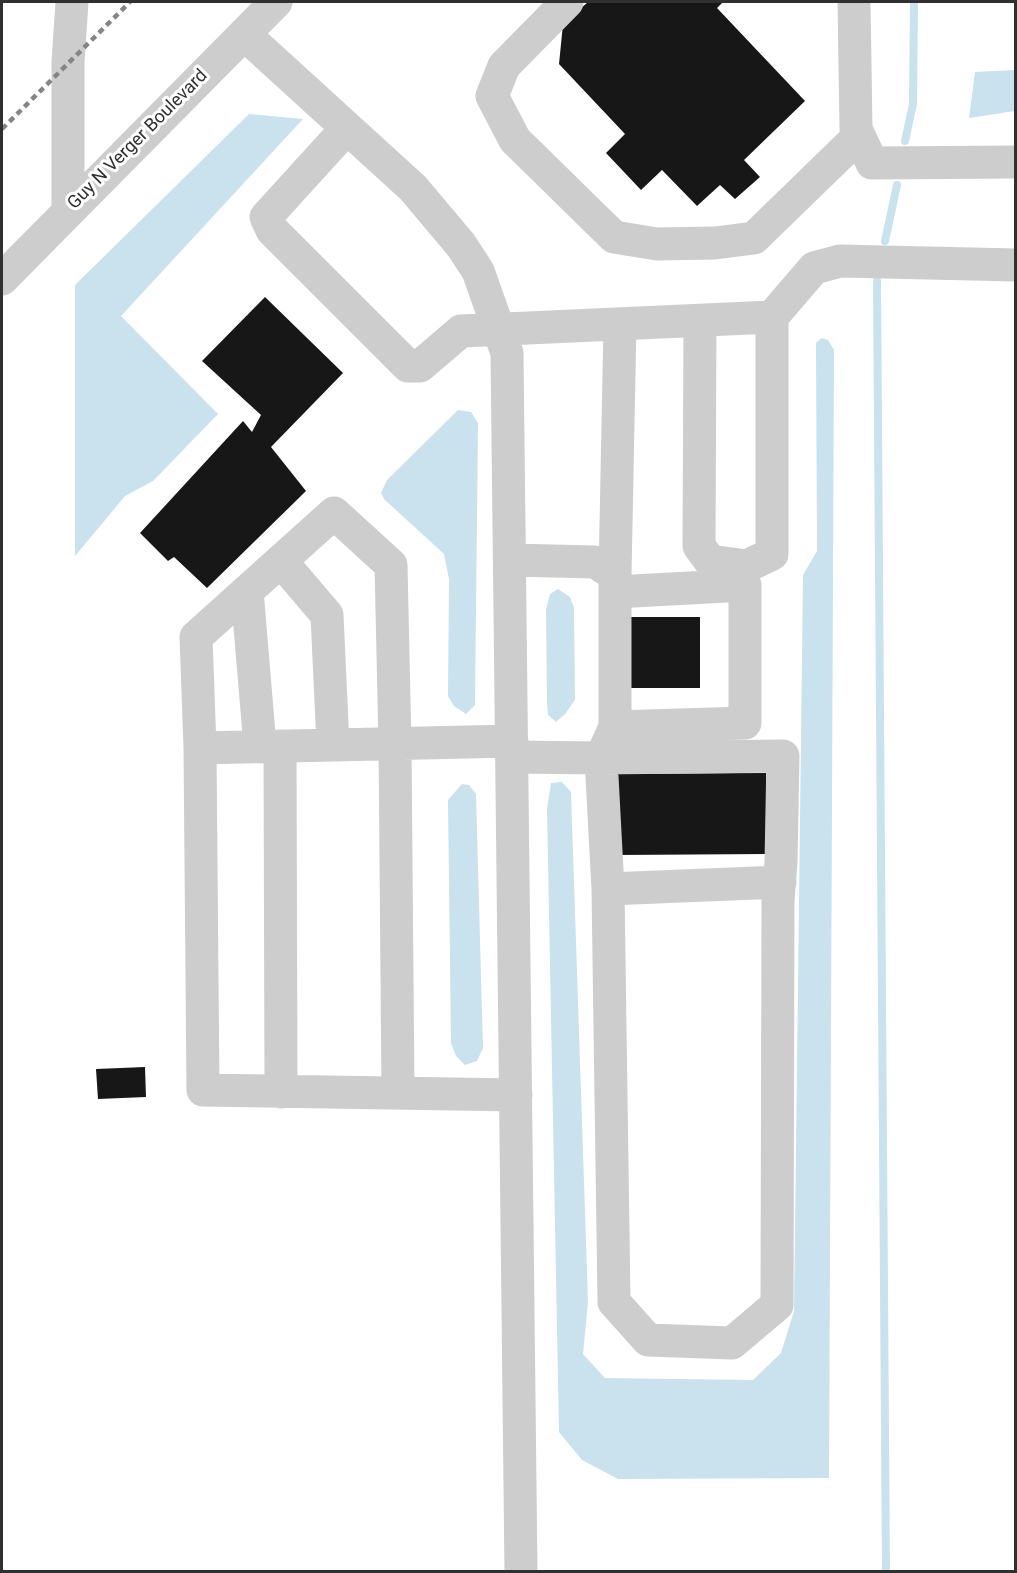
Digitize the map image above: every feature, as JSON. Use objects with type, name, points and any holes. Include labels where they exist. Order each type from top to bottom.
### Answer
[{"type":"street","points":[[68,211],[68,62],[72,2]]},
{"type":"street","name":"Guy N Verger Boulevard","points":[[2,279],[276,2]]},
{"type":"street","points":[[567,2],[504,66],[492,96],[515,140],[614,237],[657,244],[715,243],[754,238],[859,136]]},
{"type":"street","points":[[854,2],[856,129],[872,163],[1016,162]]},
{"type":"street","points":[[244,34],[413,188],[461,245],[478,271],[507,353],[521,1572]]},
{"type":"street","points":[[346,128],[266,217],[272,230],[408,366],[420,366],[461,331],[772,317]]},
{"type":"street","points":[[700,321],[699,546],[710,561],[747,566],[772,554],[772,317],[814,268],[840,261],[1016,265]]},
{"type":"street","points":[[200,748],[395,744],[512,749],[601,758],[783,756],[777,1305],[732,1343],[648,1340],[614,1302],[608,889],[601,758],[615,727],[620,324]]},
{"type":"street","points":[[398,1093],[391,565],[334,513],[196,637],[200,748],[203,1090],[516,1095]]},
{"type":"street","points":[[281,561],[327,615],[333,745]]},
{"type":"street","points":[[510,561],[595,562],[615,583],[745,585],[745,723],[615,727]]},
{"type":"street","points":[[247,591],[270,746],[281,1092]]},
{"type":"street","points":[[608,889],[780,882]]},
{"type":"water","points":[[1015,70],[1015,111],[969,118],[975,72]]},
{"type":"water","points":[[249,114],[303,119],[121,316],[218,414],[153,481],[125,496],[75,556],[75,285]]},
{"type":"water","points":[[822,338],[828,340],[834,350],[829,1478],[618,1479],[582,1460],[559,1432],[547,809],[551,783],[562,782],[571,792],[588,1302],[583,1354],[605,1378],[753,1380],[781,1353],[794,1311],[803,575],[817,551],[816,343]]},
{"type":"water","points":[[458,410],[471,412],[478,423],[475,705],[466,714],[454,706],[448,696],[449,579],[444,554],[384,499],[381,493],[387,480]]},
{"type":"water","points":[[558,589],[570,597],[574,608],[575,700],[556,722],[548,715],[546,610],[550,594]]},
{"type":"water","points":[[462,784],[469,785],[476,794],[483,1048],[477,1061],[465,1065],[456,1056],[451,1043],[448,800]]},
{"type":"building","points":[[588,2],[723,2],[717,8],[805,101],[744,160],[760,177],[735,199],[720,185],[697,206],[662,170],[641,190],[606,153],[625,134],[559,64],[563,24]]},
{"type":"building","points":[[265,297],[343,373],[271,447],[306,491],[207,588],[174,557],[168,561],[140,533],[243,421],[252,432],[261,415],[202,361]]},
{"type":"building","points":[[626,617],[700,617],[700,688],[626,688]]},
{"type":"building","points":[[766,773],[767,854],[617,855],[617,774]]},
{"type":"building","points":[[145,1067],[146,1097],[98,1099],[96,1069]]},
{"type":"waterway","points":[[905,141],[913,104],[914,2]]},
{"type":"waterway","points":[[885,241],[897,185]]},
{"type":"waterway","points":[[877,281],[886,1572]]},
{"type":"railway","points":[[2,129],[130,2]]}]
